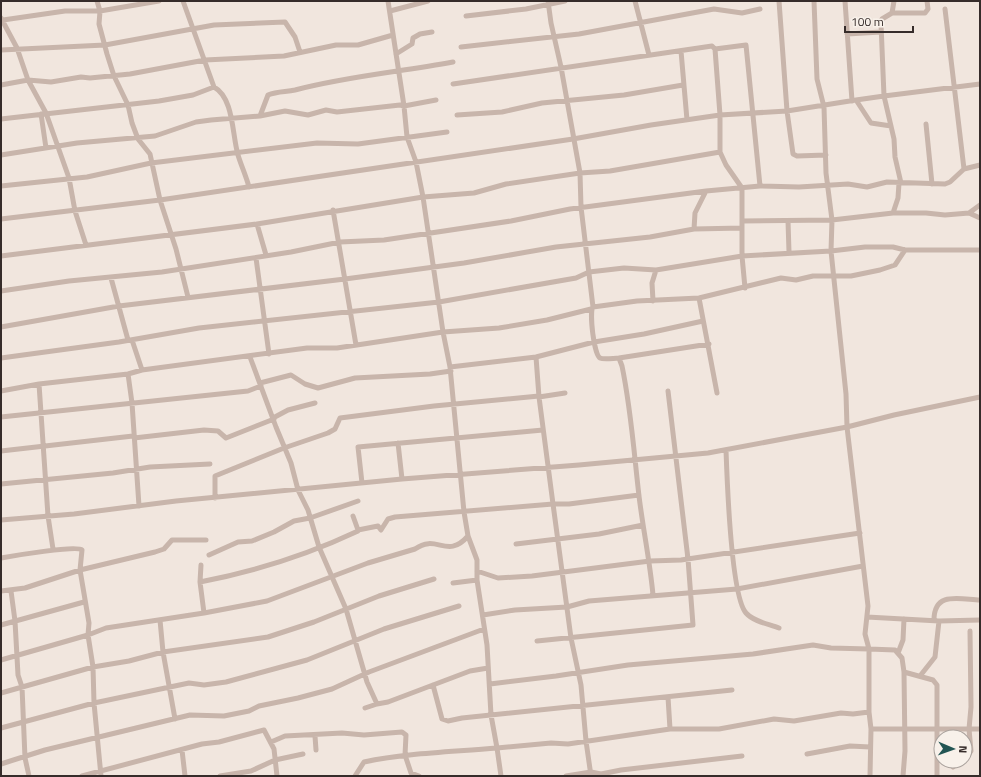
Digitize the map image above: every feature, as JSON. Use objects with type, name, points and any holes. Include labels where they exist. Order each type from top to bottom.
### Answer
[{"type":"street","points":[[97,1],[100,11],[99,24],[114,76],[128,105],[132,123],[138,139],[148,149],[160,200],[172,235],[188,297]]},
{"type":"street","points":[[86,245],[75,211],[69,178],[44,113],[28,80],[17,48],[2,19],[65,11],[100,11],[159,1]]},
{"type":"street","points":[[183,1],[192,30],[205,60],[214,87],[224,95],[232,118],[238,153],[249,187]]},
{"type":"street","points":[[388,1],[408,137],[416,162],[443,332],[451,369],[464,512],[468,536],[476,560],[477,580],[487,645],[491,715],[501,776]]},
{"type":"street","points":[[390,11],[428,1]]},
{"type":"street","points":[[466,16],[526,9],[549,2],[565,1]]},
{"type":"street","points":[[635,1],[649,55]]},
{"type":"street","points":[[779,1],[787,111],[793,154],[797,156],[826,154]]},
{"type":"street","points":[[814,1],[817,79],[824,106],[828,186],[832,220],[831,251],[846,394],[847,427],[860,532],[867,617],[865,634],[869,649],[869,712],[871,729],[870,776]]},
{"type":"street","points":[[845,1],[854,100],[871,122],[891,126]]},
{"type":"street","points":[[892,13],[894,1]]},
{"type":"street","points":[[893,213],[898,198],[900,183],[895,157],[894,139],[884,96],[881,32],[882,19],[892,13],[925,13],[928,9],[927,1]]},
{"type":"street","points":[[549,2],[554,38],[561,67],[580,173],[584,243],[589,272],[594,342],[598,356],[601,358],[619,358],[709,344]]},
{"type":"street","points":[[461,47],[554,38],[714,9],[742,13],[760,8]]},
{"type":"street","points":[[945,9],[964,169]]},
{"type":"street","points":[[1,50],[17,48],[105,45],[214,26],[285,22],[295,37],[300,52]]},
{"type":"street","points":[[396,54],[406,49],[412,44],[414,38],[420,34],[432,32]]},
{"type":"street","points":[[847,34],[881,32]]},
{"type":"street","points":[[1,85],[28,80],[51,82],[81,77],[90,78],[142,73],[205,60],[284,56],[336,45],[358,45],[393,35]]},
{"type":"street","points":[[453,84],[712,46],[715,49],[746,45],[760,186]]},
{"type":"street","points":[[715,49],[720,116],[720,152],[726,165],[742,188],[742,256],[745,288]]},
{"type":"street","points":[[681,51],[687,120]]},
{"type":"street","points":[[260,116],[268,95],[275,92],[293,90],[339,79],[382,72],[398,72],[453,62]]},
{"type":"street","points":[[1,219],[75,211],[249,187],[573,139],[651,124],[720,116],[787,111],[854,100],[980,84]]},
{"type":"street","points":[[457,115],[502,112],[542,103],[567,102],[624,95],[683,85]]},
{"type":"street","points":[[1,119],[44,113],[128,105],[193,95],[214,87]]},
{"type":"street","points":[[1,155],[77,143],[138,139],[161,134],[196,122],[260,116],[285,111],[308,115],[326,110],[337,112],[400,104],[404,106],[436,100]]},
{"type":"street","points":[[44,113],[46,148]]},
{"type":"street","points":[[926,124],[932,184]]},
{"type":"street","points":[[1,186],[69,178],[87,178],[151,163],[318,143],[358,144],[447,132]]},
{"type":"street","points":[[1,256],[258,224],[333,210],[422,197],[474,192],[506,184],[580,173],[610,171],[720,152]]},
{"type":"street","points":[[1,291],[69,281],[111,278],[181,269],[256,258],[340,242],[384,240],[498,224],[581,207],[706,191],[760,186],[828,186],[848,184],[867,187],[887,182],[932,184],[950,182],[964,169],[980,165]]},
{"type":"street","points":[[694,229],[695,213],[706,191]]},
{"type":"street","points":[[969,213],[980,205]]},
{"type":"street","points":[[333,210],[340,242],[356,345]]},
{"type":"street","points":[[742,221],[832,220],[865,215],[893,213],[926,213],[945,215],[969,213],[980,218]]},
{"type":"street","points":[[788,221],[789,252]]},
{"type":"street","points":[[258,224],[266,255]]},
{"type":"street","points":[[1,327],[120,306],[345,279],[433,267],[584,243],[650,237],[694,229],[742,228]]},
{"type":"street","points":[[1,358],[130,340],[199,328],[439,302],[576,278],[589,272],[624,268],[656,270],[742,256],[789,252],[831,251],[865,247],[893,247],[905,250],[980,250]]},
{"type":"street","points":[[1,391],[39,384],[128,374],[142,370],[250,357],[307,348],[337,348],[443,332],[499,328],[532,323],[573,314],[580,310],[592,308],[653,301],[700,298],[782,278],[796,280],[813,276],[851,276],[880,270],[895,265],[905,250]]},
{"type":"street","points":[[256,258],[269,354]]},
{"type":"street","points":[[653,301],[652,282],[656,270]]},
{"type":"street","points":[[111,278],[130,340],[142,370]]},
{"type":"street","points":[[700,298],[717,393]]},
{"type":"street","points":[[1,417],[248,391],[260,384],[291,375],[305,384],[318,388],[355,378],[430,374],[451,369],[536,357],[594,342],[644,334],[703,321]]},
{"type":"street","points":[[250,357],[291,463],[298,490],[310,518],[319,547],[346,609],[365,674],[377,704]]},
{"type":"street","points":[[536,357],[539,396],[561,573],[583,705],[591,774]]},
{"type":"street","points":[[619,358],[624,375],[637,459],[639,495],[650,561],[653,595]]},
{"type":"street","points":[[128,374],[132,403],[139,506]]},
{"type":"street","points":[[39,384],[48,516],[53,549]]},
{"type":"street","points":[[537,641],[639,629],[691,626],[693,621],[688,559],[668,391]]},
{"type":"street","points":[[214,498],[215,476],[284,448],[328,433],[335,429],[340,418],[346,416],[565,393]]},
{"type":"street","points":[[1,520],[402,479],[676,456],[726,450],[847,427],[894,415],[980,397]]},
{"type":"street","points":[[1,451],[44,445],[79,443],[204,430],[218,431],[226,438],[288,410],[315,403]]},
{"type":"street","points":[[362,483],[358,446],[458,439],[543,430]]},
{"type":"street","points":[[398,443],[402,479]]},
{"type":"street","points":[[726,450],[737,589],[746,613],[758,621],[779,628]]},
{"type":"street","points":[[1,484],[150,467],[210,464]]},
{"type":"street","points":[[200,582],[243,574],[285,562],[319,547],[335,542],[358,530],[378,526],[381,530],[388,519],[395,517],[552,504],[569,504],[639,495]]},
{"type":"street","points":[[209,555],[238,542],[252,541],[274,532],[294,521],[310,518],[358,501]]},
{"type":"street","points":[[353,516],[358,530]]},
{"type":"street","points":[[516,544],[599,534],[643,525]]},
{"type":"street","points":[[477,571],[487,576],[498,578],[561,573],[650,561],[688,559],[733,553],[860,532]]},
{"type":"street","points":[[1,660],[88,636],[106,628],[204,613],[267,601],[431,542],[451,547],[456,546],[468,536]]},
{"type":"street","points":[[1,591],[11,591],[71,575],[80,570],[155,552],[164,549],[172,540],[206,540]]},
{"type":"street","points":[[1,558],[53,549],[80,548],[82,550],[80,570],[84,602],[89,623],[88,636],[101,774]]},
{"type":"street","points":[[201,565],[200,582],[204,613]]},
{"type":"street","points":[[483,615],[515,610],[567,606],[589,601],[653,595],[691,594],[737,589],[863,566]]},
{"type":"street","points":[[1,693],[92,667],[129,661],[163,652],[268,637],[314,622],[379,596],[434,579]]},
{"type":"street","points":[[453,583],[477,580]]},
{"type":"street","points":[[11,591],[15,621],[18,675],[22,687],[25,758],[29,776]]},
{"type":"street","points":[[920,676],[936,657],[937,620],[934,610],[938,603],[948,598],[980,600]]},
{"type":"street","points":[[1,624],[84,602]]},
{"type":"street","points":[[1,728],[94,703],[169,687],[189,683],[204,686],[226,682],[307,660],[398,624],[459,606]]},
{"type":"street","points":[[867,617],[980,620]]},
{"type":"street","points":[[898,653],[903,640],[904,619]]},
{"type":"street","points":[[160,620],[163,652],[175,719]]},
{"type":"street","points":[[1,764],[25,758],[45,750],[190,715],[224,716],[249,711],[259,706],[332,689],[365,674],[484,629]]},
{"type":"street","points":[[969,729],[971,707],[970,631]]},
{"type":"street","points":[[490,684],[628,665],[753,654],[813,645],[831,648],[895,650],[902,658],[904,672],[903,776]]},
{"type":"street","points":[[365,708],[388,702],[470,671],[488,668]]},
{"type":"street","points":[[904,672],[933,680],[937,685],[938,729]]},
{"type":"street","points":[[433,686],[442,720],[448,721],[491,715],[732,690]]},
{"type":"street","points":[[668,697],[670,729]]},
{"type":"street","points":[[355,776],[364,762],[405,755],[551,743],[568,744],[670,729],[719,729],[774,719],[794,721],[841,714],[869,712]]},
{"type":"street","points":[[871,729],[933,729]]},
{"type":"street","points":[[82,776],[101,774],[182,750],[264,730],[274,748],[277,776]]},
{"type":"street","points":[[271,742],[280,737],[315,736],[342,733],[364,735],[402,732],[406,735],[405,755],[410,773],[419,776]]},
{"type":"street","points":[[315,736],[316,750]]},
{"type":"street","points":[[807,754],[850,746],[870,747]]},
{"type":"street","points":[[182,750],[185,776]]},
{"type":"street","points":[[220,776],[251,771],[275,760],[303,754]]},
{"type":"street","points":[[566,776],[601,774],[621,770],[742,756]]}]
